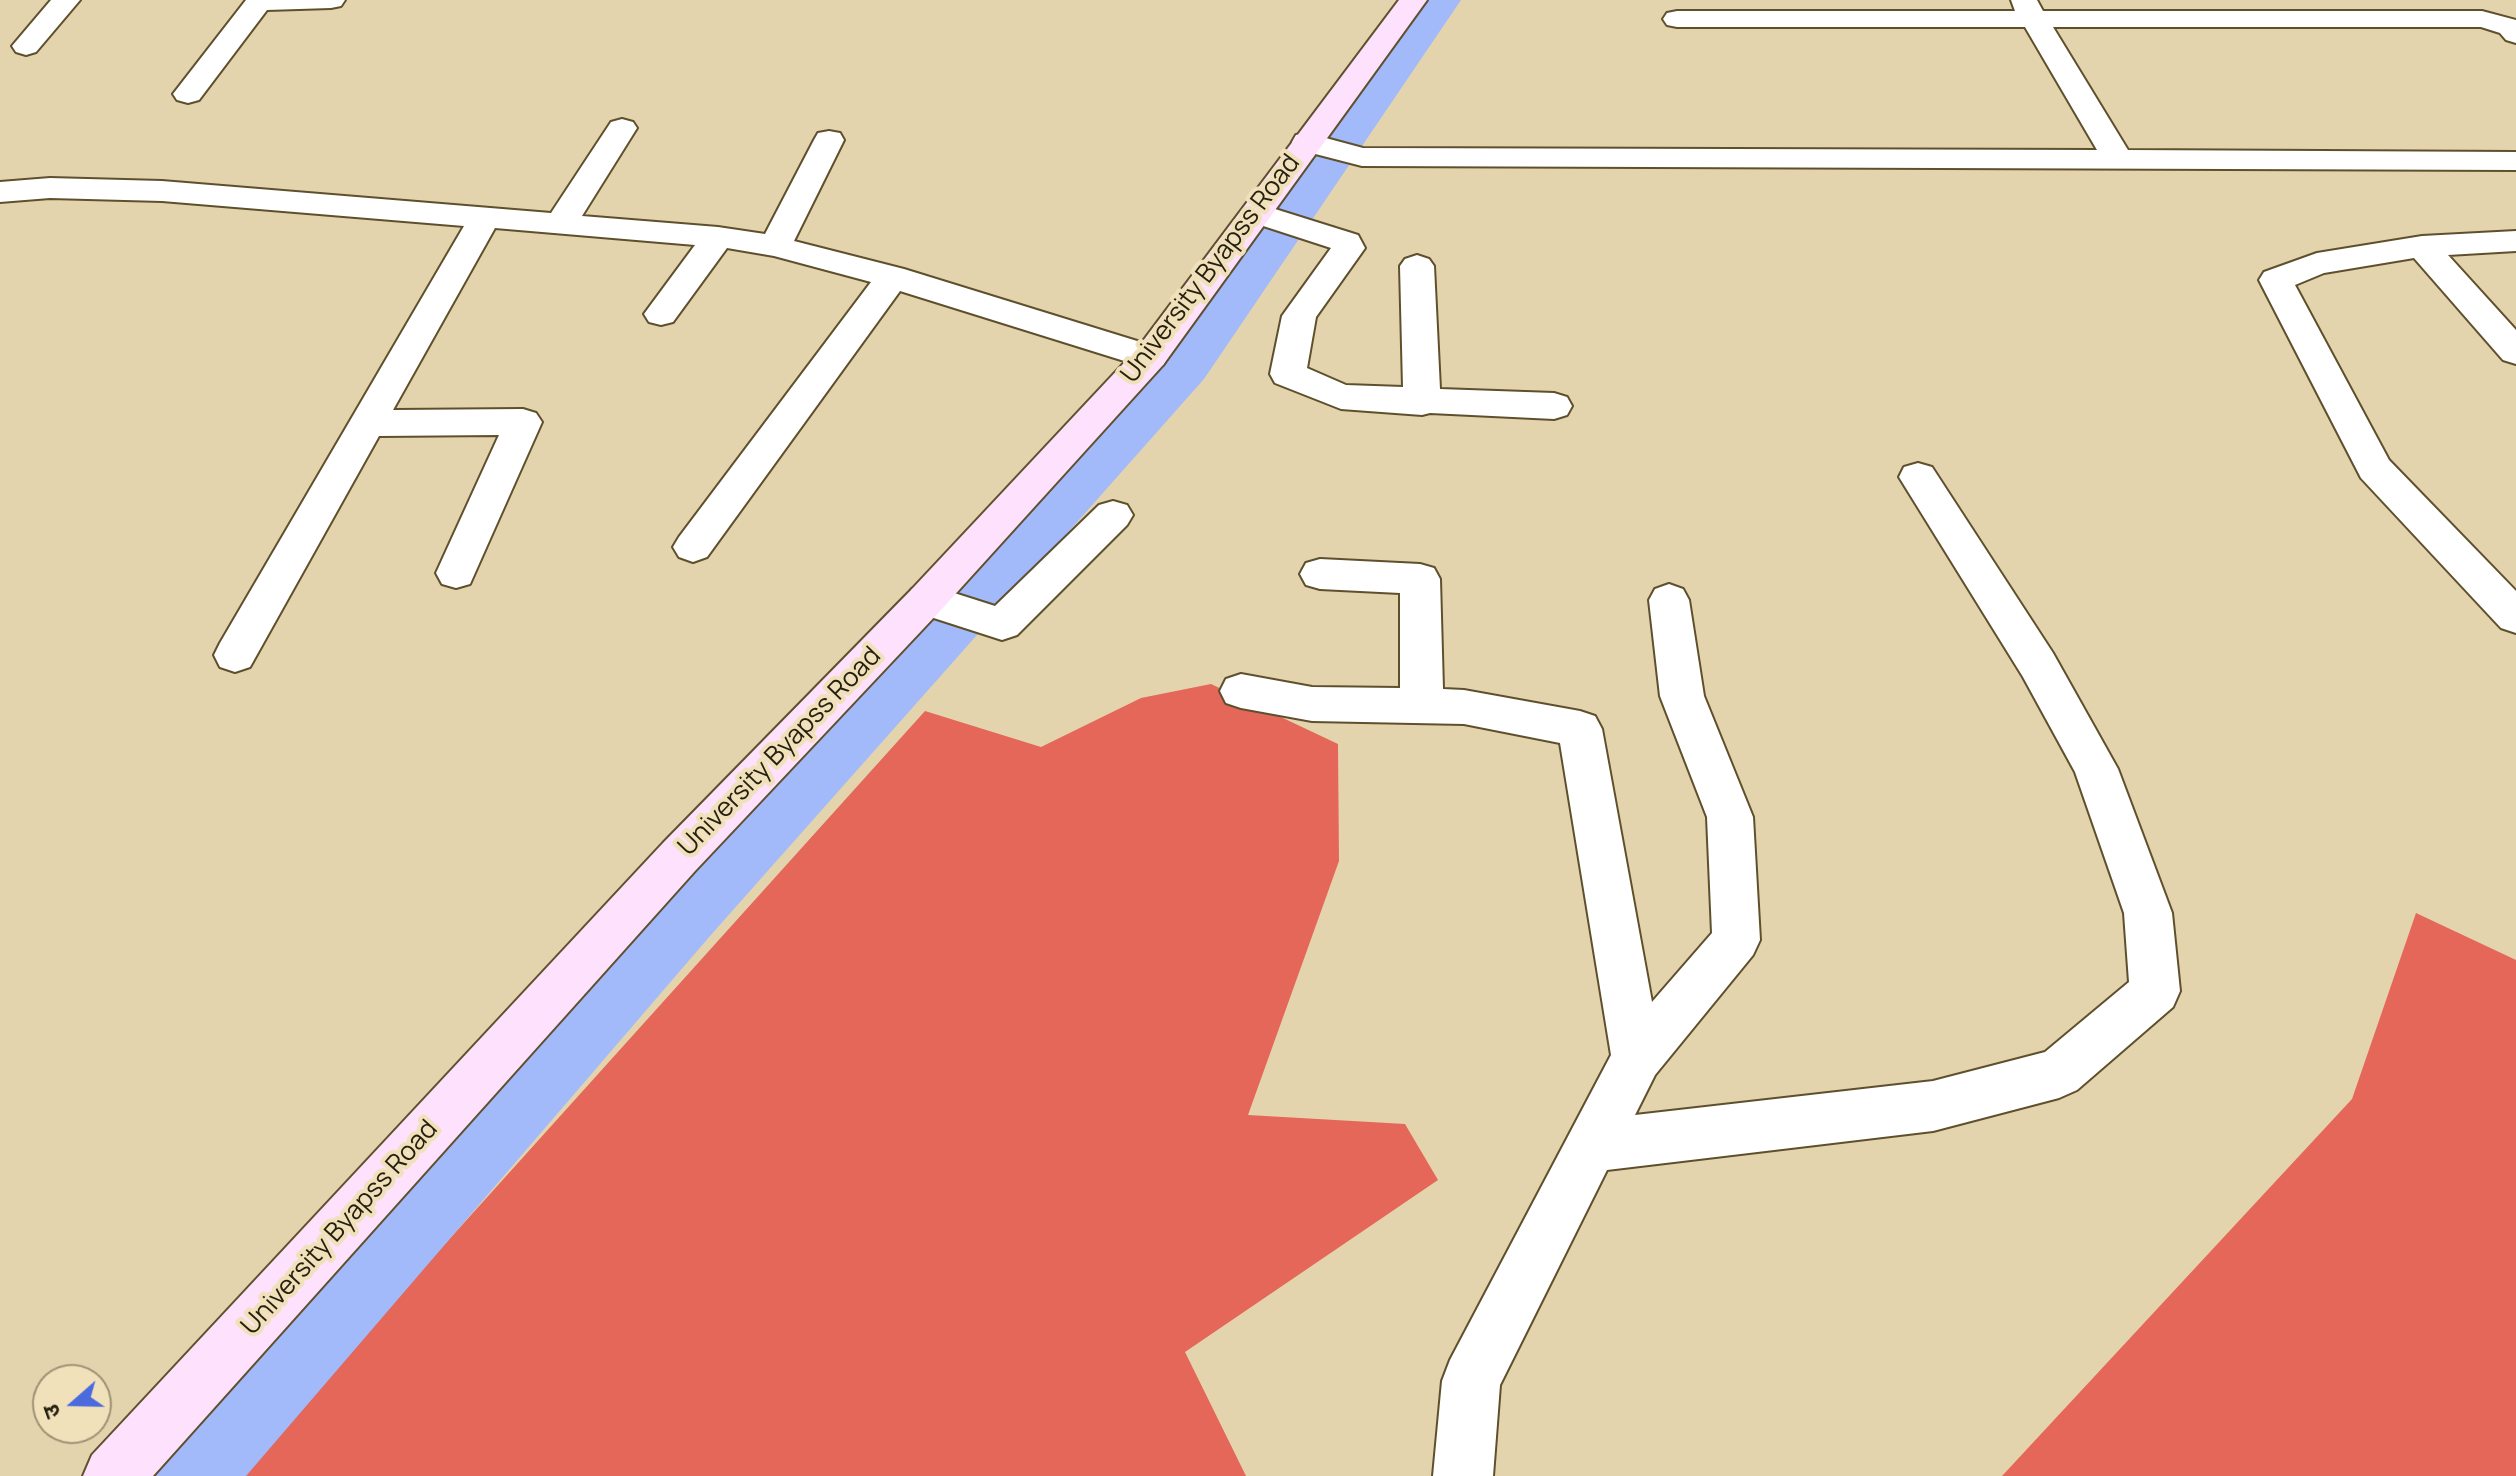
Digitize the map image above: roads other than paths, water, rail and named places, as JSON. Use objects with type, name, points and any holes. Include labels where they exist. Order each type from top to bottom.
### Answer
[{"type":"main road","name":"University Byapss Road","points":[[113,1476],[668,869],[936,604],[1150,357],[1280,220],[1316,145],[1413,0]]},
{"type":"street","points":[[26,46],[66,0]]},
{"type":"street","points":[[188,94],[257,4],[270,0],[351,0]]},
{"type":"street","points":[[2030,10],[2119,161]]},
{"type":"street","points":[[1677,19],[2030,10],[2482,19],[2510,27],[2516,34]]},
{"type":"street","points":[[560,225],[622,128]]},
{"type":"street","points":[[775,246],[829,140]]},
{"type":"street","points":[[1316,145],[1362,157],[2516,161]]},
{"type":"street","points":[[0,192],[50,188],[162,191],[718,237],[775,246],[892,277],[1150,357]]},
{"type":"street","points":[[235,655],[484,219]]},
{"type":"street","points":[[1280,220],[1346,242],[1348,248],[1299,316],[1288,374],[1341,397],[1422,403],[1554,406]]},
{"type":"street","points":[[661,314],[718,237]]},
{"type":"street","points":[[2516,241],[2422,246],[2317,264],[2276,280],[2374,468],[2516,617]]},
{"type":"street","points":[[2422,246],[2516,352]]},
{"type":"street","points":[[1417,266],[1422,403]]},
{"type":"street","points":[[693,547],[892,277]]},
{"type":"street","points":[[366,423],[523,422],[456,573]]},
{"type":"street","points":[[1591,1146],[1933,1106],[2059,1073],[2155,991],[2148,913],[2096,769],[2038,665],[1918,477]]},
{"type":"street","points":[[936,604],[1002,624],[1113,515]]},
{"type":"street","points":[[1320,574],[1420,579],[1422,706]]},
{"type":"street","points":[[1463,1476],[1471,1381],[1637,1058],[1736,940],[1730,817],[1682,696],[1669,600]]},
{"type":"street","points":[[1241,691],[1312,704],[1464,707],[1580,729],[1637,1058]]},
{"type":"waterway","points":[[188,1476],[685,914],[1186,367],[1441,0]]}]
